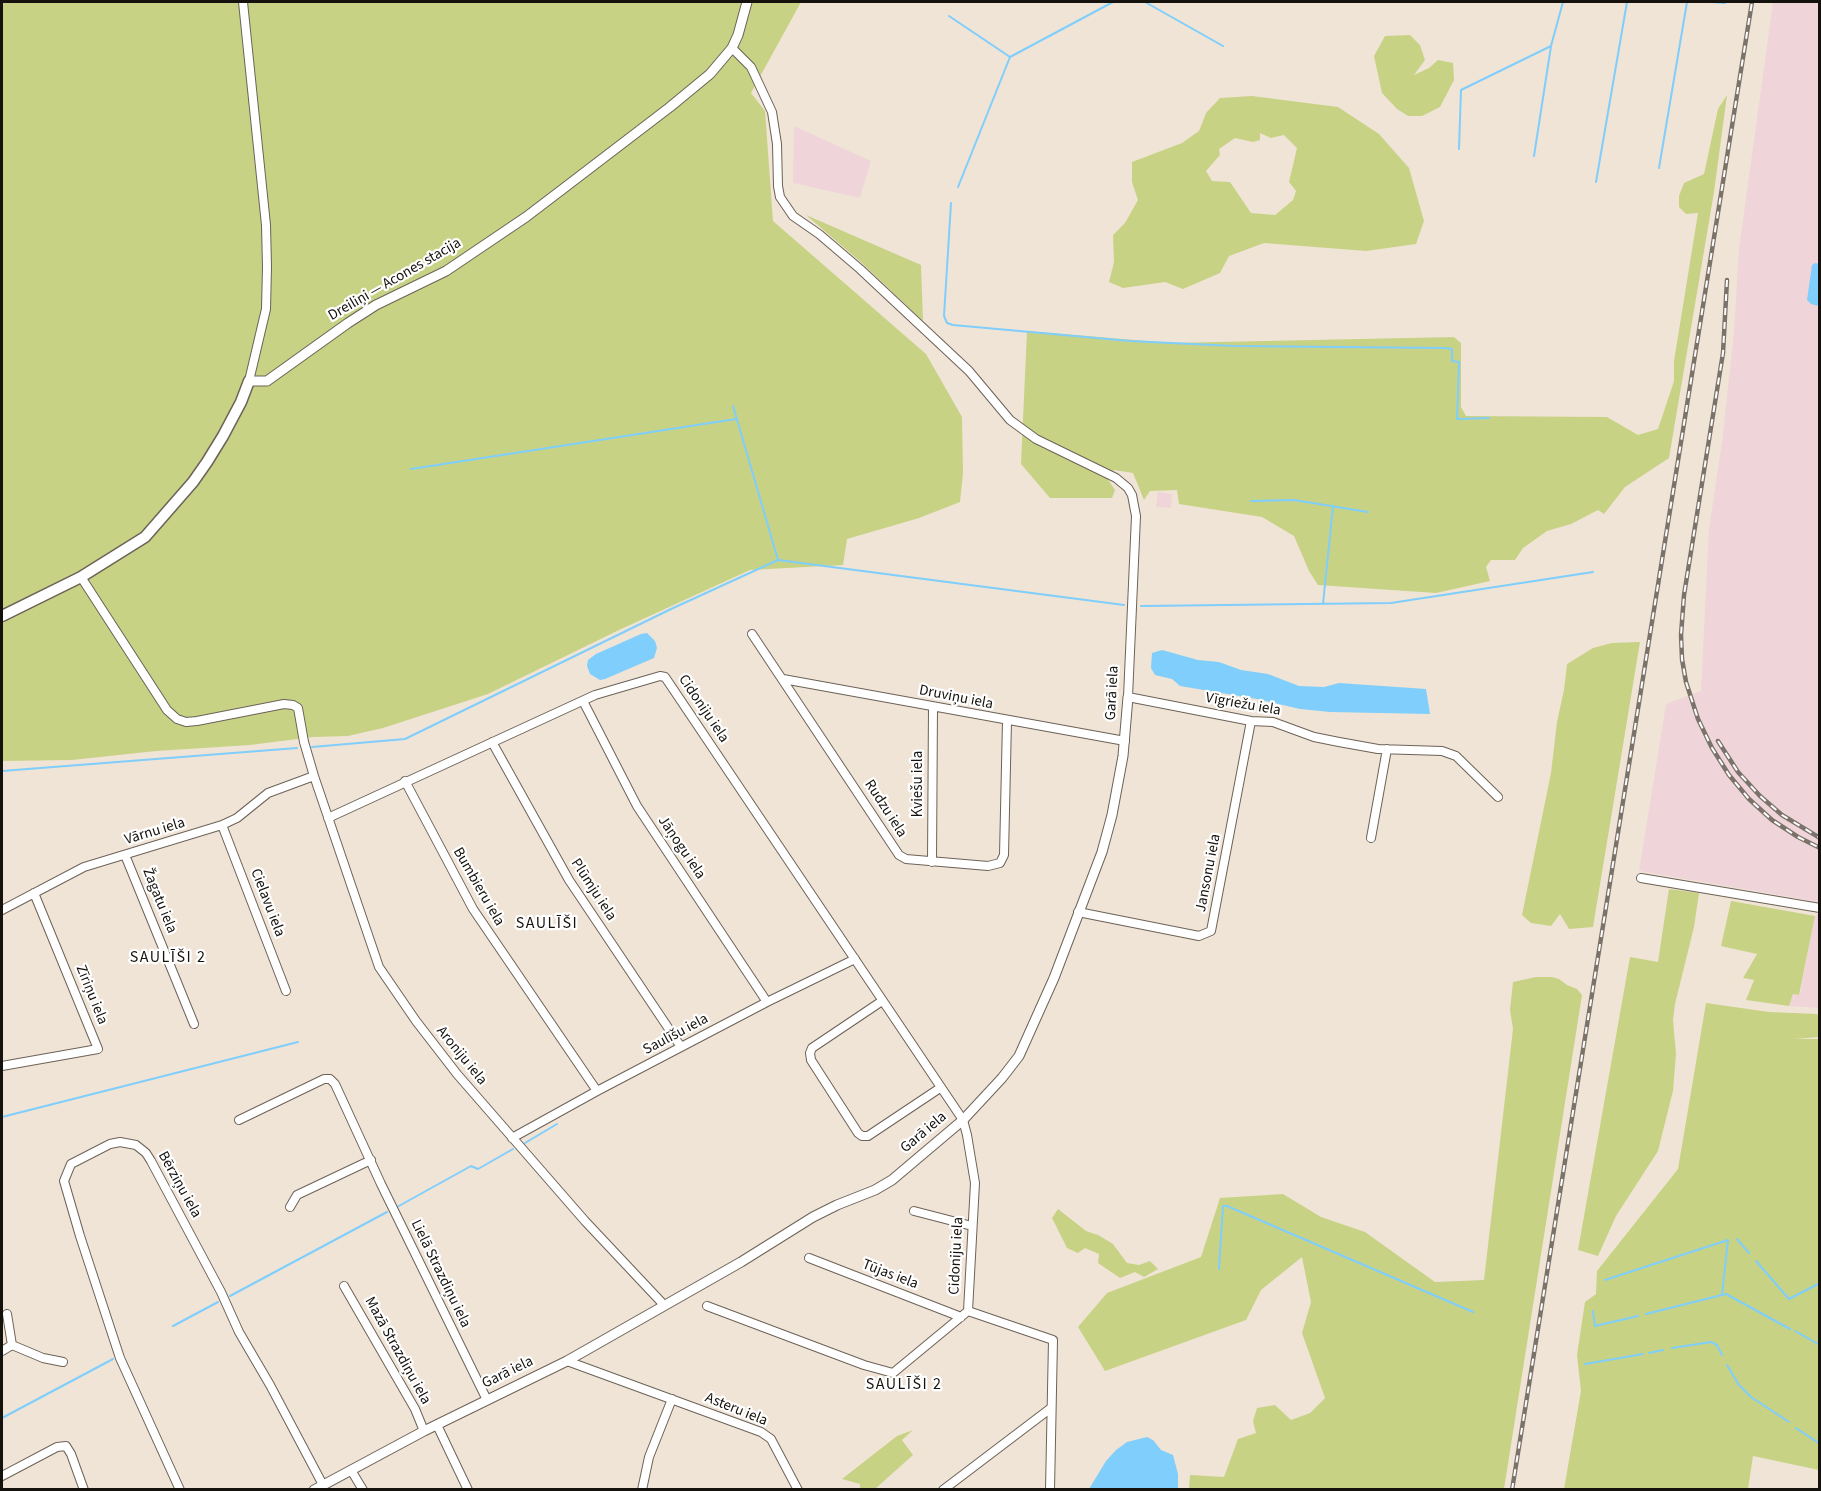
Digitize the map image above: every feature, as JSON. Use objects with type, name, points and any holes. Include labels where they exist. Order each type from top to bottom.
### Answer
[{"type":"main road","points":[[2,616],[81,577],[145,537],[193,482],[223,436],[249,381]]},
{"type":"street","points":[[243,2],[266,225],[267,267],[266,309],[249,381]]},
{"type":"street","name":"Dreiliņi — Acones stacija","points":[[249,381],[267,381],[318,343],[376,305],[446,271],[497,237],[670,108],[710,74],[732,48],[747,2]]},
{"type":"street","name":"Garā iela","points":[[319,1487],[424,1431],[567,1361],[741,1262],[813,1217],[875,1191],[892,1180],[963,1120],[1019,1056],[1054,978],[1102,852],[1112,815],[1125,741],[1136,516],[1128,488],[1116,478],[1035,439],[1010,420],[969,371],[860,270],[819,234],[793,216],[780,197],[777,144],[772,112],[751,67],[732,48]]},
{"type":"street","name":"Aroniju iela","points":[[81,577],[167,710],[177,719],[186,722],[197,721],[267,706],[293,705],[298,708],[314,776],[379,968],[416,1022],[457,1074],[664,1305]]},
{"type":"street","name":"Rudzu iela","points":[[752,634],[899,855],[906,859],[988,866],[1000,863],[1004,855],[1007,721]]},
{"type":"street","name":"Cidoniju iela","points":[[328,818],[595,695],[660,676],[665,677],[963,1120],[968,1135],[975,1183],[964,1314],[1053,1340],[1050,1490]]},
{"type":"street","name":"Druviņu iela","points":[[783,680],[1125,741]]},
{"type":"street","name":"Vīgriežu iela","points":[[1128,697],[1251,722],[1274,722],[1314,737],[1387,749],[1442,751],[1456,756],[1498,797]]},
{"type":"street","name":"Jāņogu iela","points":[[583,701],[637,806],[767,1002]]},
{"type":"street","name":"Kviešu iela","points":[[932,861],[933,707]]},
{"type":"street","name":"Jansonu iela","points":[[1078,912],[1199,936],[1211,931],[1251,722]]},
{"type":"street","name":"Plūmju iela","points":[[492,742],[569,880],[681,1047]]},
{"type":"street","points":[[1371,838],[1387,749]]},
{"type":"street","name":"Vārnu iela","points":[[2,910],[84,867],[222,825],[237,818],[268,793],[314,776]]},
{"type":"street","name":"Bumbieru iela","points":[[405,781],[473,909],[597,1091]]},
{"type":"street","name":"Cielavu iela","points":[[222,825],[285,991]]},
{"type":"street","name":"Žagatu iela","points":[[125,855],[194,1024]]},
{"type":"street","points":[[1641,878],[1820,908]]},
{"type":"street","name":"Zīriņu iela","points":[[2,1066],[98,1049],[34,893]]},
{"type":"street","name":"Saulīšu iela","points":[[512,1138],[767,1002],[855,959]]},
{"type":"street","points":[[882,1001],[812,1048],[810,1053],[811,1060],[858,1133],[868,1136],[940,1088]]},
{"type":"street","name":"Lielā Strazdiņu iela","points":[[239,1120],[324,1079],[330,1079],[335,1084],[487,1400]]},
{"type":"street","name":"Bērziņu iela","points":[[180,1490],[120,1358],[64,1180],[71,1164],[110,1144],[120,1142],[136,1146],[146,1152],[221,1292],[238,1332],[270,1385],[319,1487]]},
{"type":"street","points":[[290,1207],[297,1195],[371,1160]]},
{"type":"street","points":[[914,1211],[972,1226]]},
{"type":"street","name":"Tūjas iela","points":[[809,1258],[964,1314]]},
{"type":"street","name":"Mazā Strazdiņu iela","points":[[344,1286],[415,1409],[424,1431]]},
{"type":"street","points":[[707,1306],[864,1365],[893,1373],[964,1314]]},
{"type":"street","points":[[7,1314],[12,1345]]},
{"type":"street","points":[[2,1351],[12,1345]]},
{"type":"street","points":[[12,1345],[43,1358],[63,1362]]},
{"type":"street","name":"Asteru iela","points":[[567,1361],[761,1432],[771,1439],[798,1490]]},
{"type":"street","points":[[642,1490],[649,1456],[672,1399]]},
{"type":"street","points":[[943,1490],[1052,1408]]},
{"type":"street","points":[[437,1425],[468,1490]]},
{"type":"street","points":[[2,1476],[57,1446],[66,1446],[84,1490]]},
{"type":"street","points":[[351,1470],[363,1490]]},
{"type":"shaded area","points":[[1773,2],[1819,2],[1819,902],[1639,871],[1666,704],[1701,691],[1709,529],[1722,442],[1734,332],[1739,249]]},
{"type":"shaded area","points":[[794,126],[871,161],[860,198],[793,183]]},
{"type":"shaded area","points":[[1158,492],[1172,494],[1171,508],[1156,507]]},
{"type":"shaded area","points":[[1819,913],[1819,1008],[1789,1006],[1793,994],[1800,994],[1815,916]]},
{"type":"green space","points":[[2,2],[801,2],[751,93],[765,111],[773,221],[926,354],[962,417],[963,473],[960,502],[919,518],[847,539],[843,565],[750,570],[619,630],[488,694],[383,728],[348,736],[313,737],[250,745],[156,751],[72,760],[2,761]]},
{"type":"green space","points":[[1410,35],[1420,45],[1425,60],[1414,75],[1429,68],[1438,60],[1453,63],[1454,80],[1440,107],[1422,116],[1408,116],[1397,109],[1382,93],[1374,56],[1385,36]]},
{"type":"green space","points":[[1727,95],[1714,192],[1669,458],[1625,487],[1604,514],[1598,510],[1571,524],[1547,531],[1523,548],[1515,560],[1491,560],[1486,567],[1490,581],[1436,593],[1318,585],[1309,571],[1294,536],[1262,517],[1179,504],[1177,490],[1150,491],[1144,500],[1133,473],[1114,470],[1107,478],[1115,490],[1112,498],[1050,498],[1021,464],[1027,331],[1171,343],[1454,337],[1461,343],[1461,407],[1466,416],[1607,417],[1638,435],[1658,429],[1674,381],[1674,361],[1698,213],[1686,214],[1679,207],[1679,196],[1684,183],[1704,174],[1718,109]]},
{"type":"green space","points":[[1252,96],[1338,107],[1379,134],[1409,168],[1424,221],[1416,244],[1366,251],[1264,243],[1229,256],[1220,273],[1183,289],[1165,282],[1123,288],[1109,282],[1114,262],[1113,235],[1125,223],[1138,200],[1132,182],[1132,162],[1182,143],[1199,131],[1206,113],[1220,98]],"holes":[[[1260,133],[1271,138],[1284,135],[1297,148],[1289,182],[1296,191],[1293,200],[1275,215],[1251,213],[1230,182],[1212,181],[1206,171],[1220,155],[1219,149],[1235,138],[1253,142],[1260,140]]]},
{"type":"green space","points":[[806,215],[921,265],[923,321],[863,264]]},
{"type":"green space","points":[[1640,642],[1593,927],[1569,929],[1560,914],[1551,926],[1531,923],[1522,915],[1551,773],[1567,664],[1593,648],[1612,643]]},
{"type":"green space","points":[[1669,889],[1699,893],[1694,927],[1675,1004],[1673,1020],[1676,1054],[1673,1091],[1658,1151],[1616,1216],[1598,1256],[1578,1250],[1630,957],[1658,962]]},
{"type":"green space","points":[[1731,901],[1815,916],[1799,995],[1793,994],[1789,1006],[1746,1000],[1754,980],[1743,978],[1757,954],[1721,946]]},
{"type":"green space","points":[[1536,977],[1559,979],[1577,989],[1582,995],[1504,1489],[1189,1489],[1190,1475],[1224,1477],[1238,1439],[1256,1433],[1253,1421],[1257,1408],[1275,1405],[1291,1420],[1310,1413],[1325,1398],[1302,1333],[1311,1302],[1302,1257],[1261,1290],[1246,1320],[1105,1371],[1078,1327],[1107,1293],[1201,1257],[1220,1198],[1283,1194],[1321,1217],[1365,1232],[1435,1282],[1484,1280],[1513,1029],[1510,1010],[1513,982]]},
{"type":"green space","points":[[1706,1003],[1769,1012],[1817,1014],[1819,1017],[1819,1037],[1795,1039],[1819,1039],[1819,1470],[1753,1456],[1748,1489],[1564,1489],[1581,1391],[1577,1355],[1585,1302],[1596,1294],[1597,1271],[1678,1169]]},
{"type":"green space","points":[[1058,1209],[1086,1231],[1113,1244],[1127,1263],[1139,1265],[1150,1261],[1158,1269],[1144,1277],[1135,1272],[1120,1278],[1098,1263],[1099,1254],[1085,1248],[1078,1253],[1067,1248],[1052,1218]]},
{"type":"green space","points":[[913,1430],[902,1440],[913,1455],[875,1489],[860,1489],[860,1484],[842,1479],[897,1436]]},
{"type":"water","points":[[1819,264],[1819,306],[1807,300],[1812,265]]},
{"type":"water","points":[[647,633],[655,641],[657,648],[654,658],[605,679],[600,680],[590,674],[587,666],[588,660],[596,654]]},
{"type":"water","points":[[1162,650],[1198,660],[1219,662],[1241,670],[1268,674],[1299,686],[1324,687],[1339,683],[1426,689],[1430,714],[1330,712],[1300,709],[1180,686],[1172,679],[1155,675],[1151,668],[1152,653]]},
{"type":"water","points":[[1147,1437],[1153,1440],[1161,1450],[1173,1455],[1178,1474],[1178,1489],[1089,1489],[1106,1461],[1116,1450],[1127,1442]]},
{"type":"waterway","points":[[958,187],[1010,57],[1113,2]]},
{"type":"waterway","points":[[1145,2],[1223,46]]},
{"type":"waterway","points":[[1534,156],[1551,46],[1563,2]]},
{"type":"waterway","points":[[1596,182],[1627,2]]},
{"type":"waterway","points":[[1659,168],[1687,2]]},
{"type":"waterway","points":[[1711,2],[1725,3]]},
{"type":"waterway","points":[[949,16],[1010,57]]},
{"type":"waterway","points":[[1459,149],[1461,90],[1551,46]]},
{"type":"waterway","points":[[951,203],[944,316],[947,323],[1130,341],[1234,346],[1452,349],[1452,361],[1459,362],[1457,419],[1489,418]]},
{"type":"waterway","points":[[733,406],[778,560]]},
{"type":"waterway","points":[[411,469],[736,419]]},
{"type":"waterway","points":[[1251,501],[1294,500],[1368,512]]},
{"type":"waterway","points":[[1323,604],[1333,506]]},
{"type":"waterway","points":[[312,747],[405,739],[671,609],[778,560],[1124,605]]},
{"type":"waterway","points":[[1141,606],[1391,603],[1593,572]]},
{"type":"waterway","points":[[2,771],[297,748]]},
{"type":"waterway","points":[[2,1117],[298,1042]]},
{"type":"waterway","points":[[525,1143],[557,1124]]},
{"type":"waterway","points":[[397,1207],[471,1166],[478,1169],[513,1149]]},
{"type":"waterway","points":[[1219,1269],[1223,1206],[1227,1206],[1473,1312]]},
{"type":"waterway","points":[[230,1296],[387,1212]]},
{"type":"waterway","points":[[1737,1239],[1749,1253]]},
{"type":"waterway","points":[[1605,1280],[1728,1240],[1722,1295]]},
{"type":"waterway","points":[[1756,1261],[1789,1299],[1820,1283]]},
{"type":"waterway","points":[[1646,1314],[1726,1294],[1790,1329]]},
{"type":"waterway","points":[[173,1326],[218,1302]]},
{"type":"waterway","points":[[1593,1311],[1595,1326],[1638,1316]]},
{"type":"waterway","points":[[1795,1331],[1820,1345]]},
{"type":"waterway","points":[[1672,1348],[1711,1342],[1717,1345],[1722,1355]]},
{"type":"waterway","points":[[1649,1353],[1663,1350]]},
{"type":"waterway","points":[[1585,1364],[1643,1354]]},
{"type":"waterway","points":[[2,1418],[113,1359]]},
{"type":"waterway","points":[[1727,1365],[1739,1385],[1751,1397],[1789,1422]]},
{"type":"waterway","points":[[1796,1428],[1820,1444]]},
{"type":"railway","points":[[1512,1490],[1752,2]]},
{"type":"railway","points":[[1727,280],[1723,353],[1684,595],[1682,659],[1686,682],[1698,719],[1729,775],[1749,799],[1772,820],[1820,848]]},
{"type":"railway","points":[[1718,741],[1738,772],[1760,796],[1782,815],[1820,838]]},
{"type":"district","name":"SAULĪŠI","points":[[547,924]]},
{"type":"district","name":"SAULĪŠI 2","points":[[168,958]]},
{"type":"district","name":"SAULĪŠI 2","points":[[904,1385]]}]
